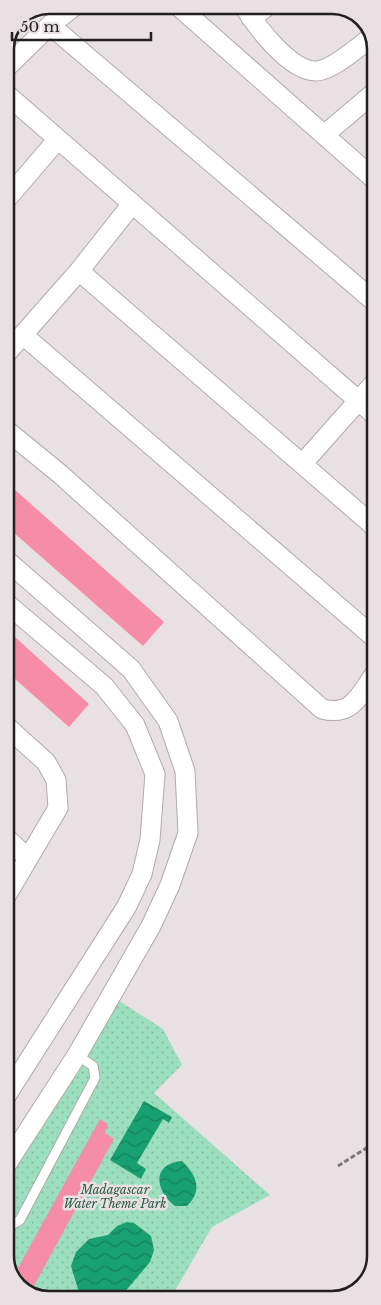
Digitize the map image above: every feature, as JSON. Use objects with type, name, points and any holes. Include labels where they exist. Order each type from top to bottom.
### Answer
[{"type":"street","points":[[14,61],[50,25],[64,14]]},
{"type":"street","points":[[187,14],[367,173]]},
{"type":"street","points":[[249,14],[291,62],[316,71],[334,64],[366,40]]},
{"type":"street","points":[[50,25],[367,295]]},
{"type":"street","points":[[324,135],[367,99]]},
{"type":"street","points":[[14,101],[367,408]]},
{"type":"street","points":[[14,190],[58,139]]},
{"type":"street","points":[[14,346],[79,271],[132,204]]},
{"type":"street","points":[[79,271],[367,519]]},
{"type":"street","points":[[23,336],[367,631]]},
{"type":"street","points":[[303,463],[367,392]]},
{"type":"street","points":[[14,436],[60,474],[322,709],[335,713],[352,706],[367,685]]},
{"type":"street","points":[[14,566],[131,669],[168,721],[185,771],[188,833],[170,885],[151,926],[77,1055],[14,1153]]},
{"type":"street","points":[[14,609],[104,686],[135,726],[155,774],[150,840],[142,874],[128,906],[14,1084]]},
{"type":"street","points":[[14,733],[46,762],[56,780],[58,808],[14,882]]},
{"type":"street","points":[[14,845],[28,858]]},
{"type":"lane","points":[[14,1223],[20,1220],[95,1078],[93,1066],[77,1055]]},
{"type":"path","points":[[338,1166],[367,1148]]},
{"type":"green space","name":"Madagascar Water Theme Park","points":[[116,999],[163,1029],[182,1065],[154,1093],[270,1195],[212,1227],[175,1291],[47,1291],[31,1287],[18,1274],[14,1263],[14,1171]]},
{"type":"water","points":[[144,1101],[172,1117],[169,1123],[163,1119],[137,1163],[146,1169],[141,1179],[110,1160]]},
{"type":"water","points":[[182,1161],[194,1178],[196,1189],[192,1200],[187,1206],[175,1206],[163,1193],[159,1179],[165,1167]]},
{"type":"water","points":[[127,1222],[134,1223],[151,1236],[154,1250],[150,1262],[126,1291],[77,1291],[71,1266],[76,1252],[89,1239],[108,1235],[117,1226]]},
{"type":"building","points":[[14,489],[164,622],[143,646],[14,533]]},
{"type":"building","points":[[14,636],[89,704],[69,727],[14,678]]},
{"type":"building","points":[[100,1119],[108,1124],[105,1133],[114,1139],[33,1288],[18,1274],[17,1270]]}]
